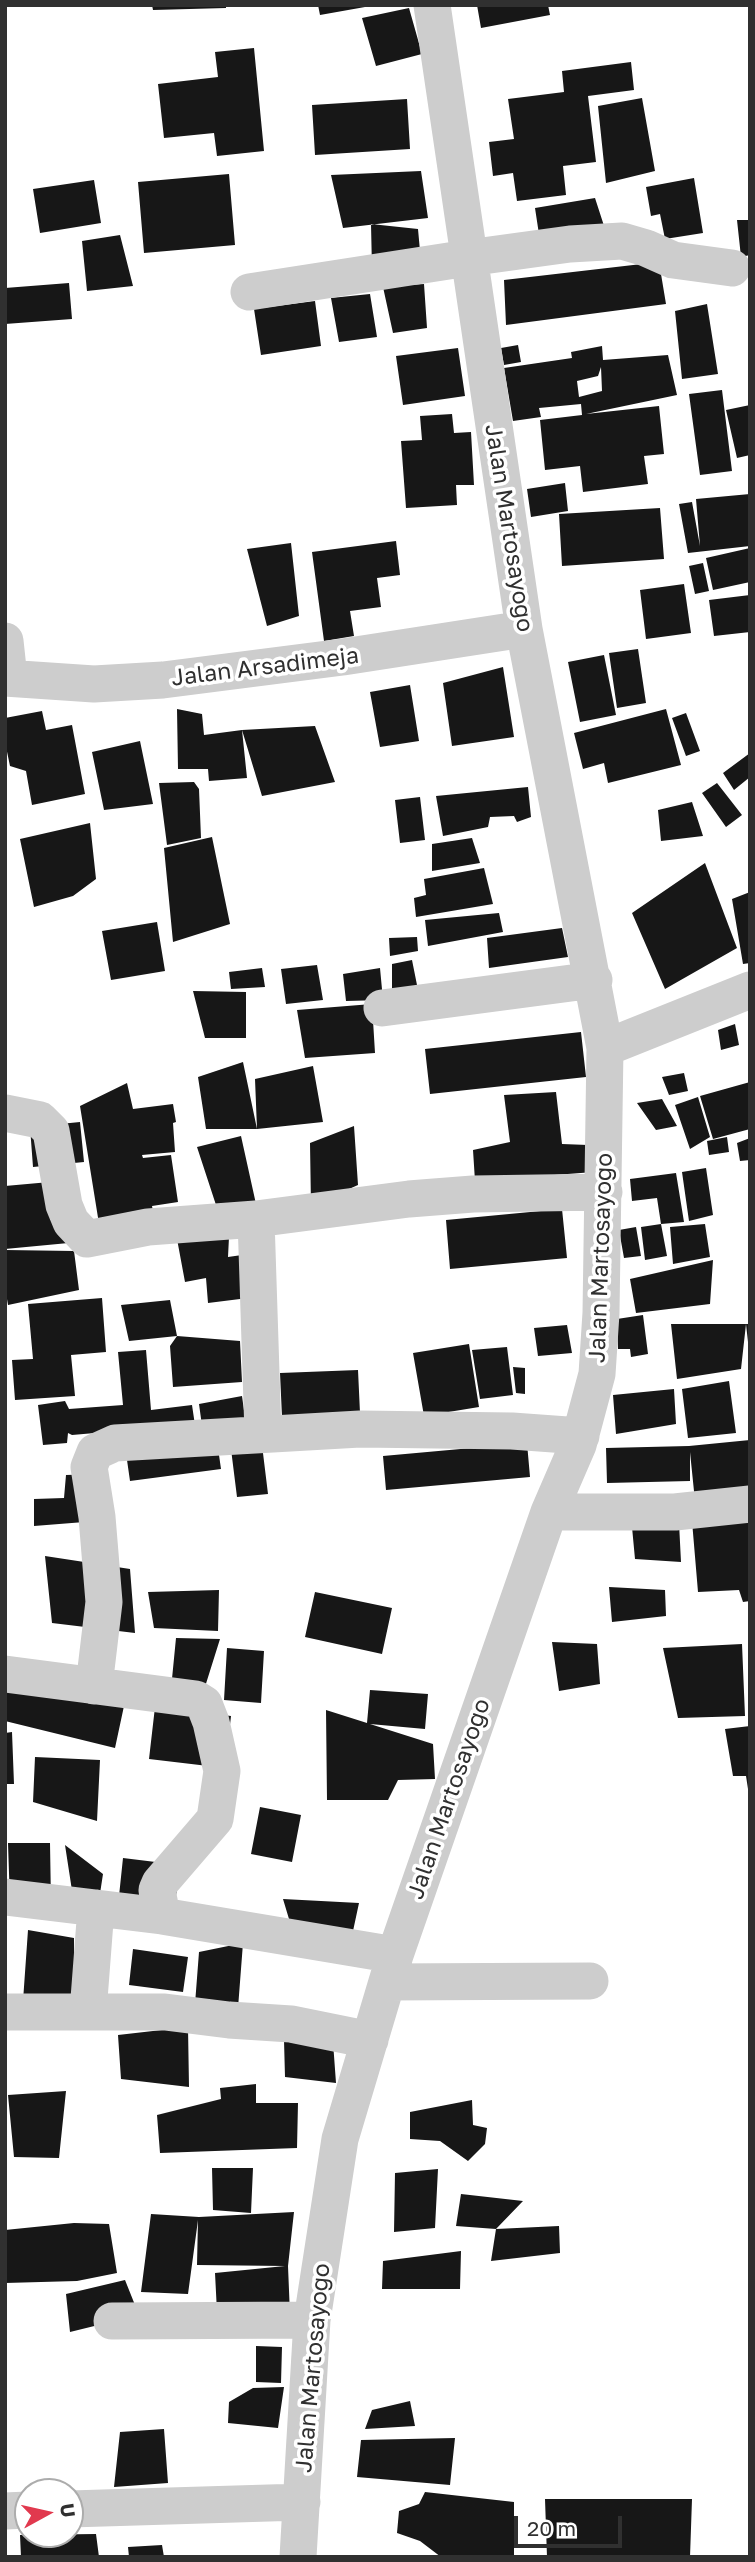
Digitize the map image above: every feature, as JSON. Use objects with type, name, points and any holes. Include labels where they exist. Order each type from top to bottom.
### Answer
[{"type":"street","name":"Jalan Martosayogo","points":[[298,2557],[312,2320],[340,2139],[391,1969],[549,1512],[581,1436],[597,1374],[604,1192],[605,1048],[594,980],[524,629],[432,5]]},
{"type":"street","points":[[249,292],[570,244],[622,242],[646,248],[673,260],[732,268]]},
{"type":"street","name":"Jalan Arsadimeja","points":[[7,678],[94,684],[163,680],[343,657],[524,629]]},
{"type":"street","points":[[5,641],[7,678]]},
{"type":"street","points":[[382,1008],[594,980]]},
{"type":"street","points":[[605,1048],[750,990]]},
{"type":"street","points":[[5,1113],[40,1120],[51,1131],[64,1205],[71,1222],[87,1239],[148,1227],[256,1219],[408,1199],[473,1194],[604,1192]]},
{"type":"street","points":[[256,1219],[262,1434]]},
{"type":"street","points":[[94,1686],[104,1602],[97,1517],[89,1467],[95,1452],[115,1443],[360,1429],[429,1429],[581,1436]]},
{"type":"street","points":[[549,1512],[675,1512],[750,1504]]},
{"type":"street","points":[[5,1674],[196,1699],[204,1704],[211,1721],[222,1771],[215,1819],[160,1883],[157,1890],[162,1916]]},
{"type":"street","points":[[5,1897],[162,1916],[391,1969],[590,1981]]},
{"type":"street","points":[[88,2012],[96,1908]]},
{"type":"street","points":[[5,2012],[165,2012],[291,2024],[370,2039]]},
{"type":"street","points":[[111,2321],[312,2320]]},
{"type":"street","points":[[84,2509],[303,2502]]},
{"type":"building","points":[[152,5],[226,5],[226,8],[153,10]]},
{"type":"building","points":[[318,5],[365,5],[365,7],[320,15]]},
{"type":"building","points":[[477,5],[548,5],[550,15],[481,28]]},
{"type":"building","points":[[409,8],[422,54],[376,66],[362,18]]},
{"type":"building","points":[[254,48],[264,151],[217,156],[214,133],[164,138],[158,84],[218,77],[215,52]]},
{"type":"building","points":[[631,62],[634,90],[588,96],[596,162],[563,166],[566,195],[517,201],[513,173],[493,176],[489,142],[514,139],[508,99],[564,92],[562,71]]},
{"type":"building","points":[[642,98],[655,171],[606,183],[598,106]]},
{"type":"building","points":[[407,99],[410,149],[315,155],[312,105]]},
{"type":"building","points":[[421,171],[428,218],[343,228],[331,175]]},
{"type":"building","points":[[229,174],[235,245],[144,253],[138,182]]},
{"type":"building","points":[[694,178],[703,233],[665,239],[660,214],[651,216],[646,187]]},
{"type":"building","points":[[94,180],[101,223],[40,233],[33,189]]},
{"type":"building","points":[[595,198],[606,232],[540,241],[535,208]]},
{"type":"building","points":[[737,220],[750,220],[750,255],[741,257]]},
{"type":"building","points":[[371,224],[418,229],[421,262],[372,269]]},
{"type":"building","points":[[120,235],[133,286],[87,291],[82,241]]},
{"type":"building","points":[[659,262],[666,304],[506,325],[504,280]]},
{"type":"building","points":[[69,283],[72,319],[5,324],[5,288]]},
{"type":"building","points":[[424,284],[427,328],[393,333],[383,287]]},
{"type":"building","points":[[370,294],[377,337],[339,342],[331,298]]},
{"type":"building","points":[[315,301],[321,346],[261,355],[254,309]]},
{"type":"building","points":[[707,304],[718,374],[682,379],[675,311]]},
{"type":"building","points":[[518,345],[521,362],[504,365],[501,348]]},
{"type":"building","points":[[602,346],[603,360],[668,355],[677,395],[586,414],[659,406],[664,454],[644,456],[648,484],[583,492],[580,466],[545,470],[540,420],[582,415],[581,404],[539,408],[541,417],[513,421],[504,368],[572,358],[571,352]],"holes":[[[601,367],[602,391],[579,397],[577,381],[598,376]]]},
{"type":"building","points":[[458,348],[465,396],[403,405],[396,356]]},
{"type":"building","points":[[722,390],[732,471],[700,475],[689,394]]},
{"type":"building","points":[[750,405],[750,455],[737,458],[726,410]]},
{"type":"building","points":[[452,414],[454,433],[471,432],[474,485],[456,485],[457,505],[406,508],[401,441],[422,440],[420,416]]},
{"type":"building","points":[[565,483],[568,511],[531,517],[527,489]]},
{"type":"building","points":[[750,494],[750,546],[688,553],[679,504],[692,502],[700,546],[696,499]]},
{"type":"building","points":[[660,508],[664,559],[562,566],[559,514]]},
{"type":"building","points":[[396,541],[400,575],[377,578],[381,607],[350,611],[354,636],[324,641],[312,552]]},
{"type":"building","points":[[291,543],[299,616],[267,626],[247,549]]},
{"type":"building","points":[[750,548],[750,582],[713,590],[706,558]]},
{"type":"building","points":[[703,563],[709,591],[695,594],[689,566]]},
{"type":"building","points":[[684,584],[691,633],[646,639],[640,590]]},
{"type":"building","points":[[750,595],[750,632],[714,636],[709,600]]},
{"type":"building","points":[[638,649],[646,703],[617,708],[609,653]]},
{"type":"building","points":[[604,655],[616,715],[580,722],[568,662]]},
{"type":"building","points":[[503,667],[514,737],[452,746],[443,683]]},
{"type":"building","points":[[410,685],[419,741],[380,747],[370,692]]},
{"type":"building","points":[[177,709],[202,714],[204,735],[242,730],[247,778],[209,781],[208,769],[178,769]]},
{"type":"building","points":[[666,709],[681,765],[608,783],[604,763],[583,769],[574,733]]},
{"type":"building","points":[[42,711],[46,730],[72,725],[85,794],[32,805],[26,771],[10,766],[5,742],[5,718]]},
{"type":"building","points":[[686,713],[700,751],[686,756],[672,718]]},
{"type":"building","points":[[315,726],[335,782],[262,796],[242,730]]},
{"type":"building","points":[[140,741],[153,804],[104,810],[92,752]]},
{"type":"building","points":[[750,753],[750,777],[734,790],[723,773]]},
{"type":"building","points":[[194,782],[199,789],[201,838],[167,845],[159,783]]},
{"type":"building","points":[[717,783],[742,815],[726,827],[702,793]]},
{"type":"building","points":[[528,787],[531,817],[517,822],[514,816],[490,817],[488,827],[443,836],[436,796]]},
{"type":"building","points":[[420,797],[425,840],[400,843],[395,800]]},
{"type":"building","points":[[692,802],[703,836],[661,841],[658,810]]},
{"type":"building","points":[[90,823],[96,879],[73,896],[34,907],[20,839]]},
{"type":"building","points":[[212,837],[230,924],[173,942],[164,848]]},
{"type":"building","points":[[472,838],[480,863],[432,871],[432,844]]},
{"type":"building","points":[[705,863],[737,948],[665,989],[632,913]]},
{"type":"building","points":[[484,868],[493,904],[416,917],[414,898],[426,895],[424,879]]},
{"type":"building","points":[[750,892],[750,963],[743,964],[732,899]]},
{"type":"building","points":[[499,913],[503,932],[428,946],[425,920]]},
{"type":"building","points":[[157,922],[165,971],[111,980],[102,931]]},
{"type":"building","points":[[562,928],[568,957],[489,968],[487,938]]},
{"type":"building","points":[[417,937],[418,951],[390,956],[389,938]]},
{"type":"building","points":[[412,960],[419,995],[392,997],[392,964]]},
{"type":"building","points":[[317,965],[323,1000],[286,1004],[281,969]]},
{"type":"building","points":[[262,968],[265,987],[231,989],[229,972]]},
{"type":"building","points":[[380,968],[383,1000],[346,1001],[343,974]]},
{"type":"building","points":[[193,991],[246,992],[246,1038],[205,1038]]},
{"type":"building","points":[[372,1004],[375,1053],[305,1058],[297,1010]]},
{"type":"building","points":[[735,1024],[739,1045],[721,1050],[718,1030]]},
{"type":"building","points":[[581,1032],[586,1077],[430,1094],[425,1049]]},
{"type":"building","points":[[243,1062],[257,1129],[206,1129],[198,1077]]},
{"type":"building","points":[[313,1066],[323,1122],[257,1129],[255,1079]]},
{"type":"building","points":[[684,1073],[688,1091],[669,1095],[662,1077]]},
{"type":"building","points":[[750,1082],[750,1129],[713,1139],[700,1096]]},
{"type":"building","points":[[127,1083],[133,1109],[173,1104],[176,1122],[173,1123],[175,1152],[142,1155],[143,1158],[171,1155],[178,1202],[152,1206],[155,1221],[100,1230],[80,1106]]},
{"type":"building","points":[[556,1092],[562,1144],[588,1145],[594,1172],[475,1181],[473,1150],[510,1142],[504,1095]]},
{"type":"building","points":[[698,1097],[710,1137],[690,1149],[675,1105]]},
{"type":"building","points":[[662,1099],[677,1126],[656,1130],[637,1103]]},
{"type":"building","points":[[80,1122],[84,1162],[33,1167],[30,1127]]},
{"type":"building","points":[[354,1126],[358,1185],[311,1206],[310,1143]]},
{"type":"building","points":[[241,1136],[256,1204],[216,1205],[197,1147]]},
{"type":"building","points":[[727,1137],[729,1152],[709,1155],[707,1141]]},
{"type":"building","points":[[750,1138],[750,1160],[740,1161],[737,1143]]},
{"type":"building","points":[[706,1168],[713,1215],[689,1221],[682,1172]]},
{"type":"building","points":[[676,1173],[684,1222],[661,1224],[657,1198],[632,1201],[630,1179]]},
{"type":"building","points":[[72,1180],[79,1242],[5,1249],[5,1186]]},
{"type":"building","points":[[562,1209],[567,1258],[450,1269],[446,1220]]},
{"type":"building","points":[[661,1224],[667,1256],[645,1260],[641,1227]]},
{"type":"building","points":[[705,1224],[710,1257],[673,1264],[670,1227]]},
{"type":"building","points":[[636,1227],[641,1256],[624,1258],[619,1230]]},
{"type":"building","points":[[229,1237],[228,1257],[242,1255],[248,1298],[208,1303],[206,1278],[185,1282],[177,1239]]},
{"type":"building","points":[[5,1250],[74,1251],[79,1290],[8,1305]]},
{"type":"building","points":[[713,1260],[710,1304],[636,1313],[630,1279]]},
{"type":"building","points":[[102,1298],[106,1352],[71,1355],[75,1396],[15,1400],[12,1360],[33,1359],[28,1304]]},
{"type":"building","points":[[170,1300],[177,1336],[129,1341],[121,1305]]},
{"type":"building","points":[[643,1315],[648,1354],[631,1357],[630,1349],[618,1349],[617,1319]]},
{"type":"building","points":[[671,1324],[746,1324],[741,1369],[677,1379]]},
{"type":"building","points":[[746,1324],[750,1324],[750,1342],[748,1342]]},
{"type":"building","points":[[567,1325],[572,1353],[538,1356],[534,1328]]},
{"type":"building","points":[[177,1336],[240,1341],[242,1382],[173,1387],[170,1346]]},
{"type":"building","points":[[469,1344],[479,1407],[424,1416],[413,1353]]},
{"type":"building","points":[[507,1347],[513,1395],[480,1399],[472,1350]]},
{"type":"building","points":[[146,1350],[151,1410],[192,1405],[196,1432],[152,1428],[72,1435],[68,1433],[67,1443],[43,1445],[38,1405],[65,1401],[69,1409],[123,1405],[118,1352]]},
{"type":"building","points":[[513,1367],[525,1368],[525,1394],[516,1393]]},
{"type":"building","points":[[358,1370],[360,1413],[282,1417],[280,1373]]},
{"type":"building","points":[[729,1381],[736,1433],[688,1438],[682,1389]]},
{"type":"building","points":[[674,1389],[676,1424],[616,1434],[613,1395]]},
{"type":"building","points":[[242,1396],[246,1425],[203,1433],[199,1404]]},
{"type":"building","points":[[750,1440],[750,1499],[695,1501],[690,1452],[690,1481],[607,1483],[606,1448],[689,1446]]},
{"type":"building","points":[[527,1443],[530,1477],[386,1490],[383,1456]]},
{"type":"building","points":[[262,1445],[268,1494],[237,1497],[231,1449]]},
{"type":"building","points":[[218,1448],[221,1469],[130,1481],[127,1460]]},
{"type":"building","points":[[98,1474],[97,1521],[34,1526],[34,1499],[64,1498],[66,1475]]},
{"type":"building","points":[[746,1515],[750,1529],[750,1601],[743,1602],[739,1590],[698,1592],[692,1521]]},
{"type":"building","points":[[679,1523],[681,1562],[635,1559],[632,1527]]},
{"type":"building","points":[[45,1556],[130,1569],[135,1633],[52,1623]]},
{"type":"building","points":[[609,1587],[665,1590],[666,1616],[612,1622]]},
{"type":"building","points":[[219,1590],[218,1631],[154,1628],[148,1592]]},
{"type":"building","points":[[315,1592],[392,1608],[382,1654],[305,1637]]},
{"type":"building","points":[[176,1638],[220,1639],[204,1690],[171,1689]]},
{"type":"building","points":[[552,1642],[597,1644],[600,1684],[559,1691]]},
{"type":"building","points":[[742,1644],[745,1716],[678,1718],[663,1648]]},
{"type":"building","points":[[227,1648],[264,1651],[261,1703],[224,1700]]},
{"type":"building","points":[[370,1690],[428,1694],[425,1729],[370,1724],[433,1744],[435,1779],[398,1780],[388,1800],[327,1800],[326,1710],[367,1723]]},
{"type":"building","points":[[5,1691],[124,1706],[115,1748],[5,1721]]},
{"type":"building","points":[[155,1707],[231,1716],[225,1768],[149,1759]]},
{"type":"building","points":[[750,1726],[748,1789],[746,1776],[733,1776],[725,1729]]},
{"type":"building","points":[[12,1732],[14,1784],[5,1784],[5,1733]]},
{"type":"building","points":[[35,1757],[100,1760],[97,1821],[33,1802]]},
{"type":"building","points":[[260,1807],[301,1815],[292,1862],[251,1854]]},
{"type":"building","points":[[8,1843],[50,1843],[51,1903],[10,1903]]},
{"type":"building","points":[[65,1845],[103,1874],[97,1913],[75,1910]]},
{"type":"building","points":[[123,1858],[180,1865],[175,1903],[119,1896]]},
{"type":"building","points":[[283,1899],[359,1903],[350,1945],[295,1939]]},
{"type":"building","points":[[28,1930],[74,1938],[74,2008],[23,2001]]},
{"type":"building","points":[[243,1943],[238,2008],[195,2004],[199,1952]]},
{"type":"building","points":[[133,1949],[188,1957],[183,1992],[129,1985]]},
{"type":"building","points":[[188,2027],[189,2087],[121,2079],[118,2035]]},
{"type":"building","points":[[284,2040],[333,2042],[336,2083],[285,2077]]},
{"type":"building","points":[[256,2084],[256,2103],[298,2103],[297,2148],[160,2153],[157,2115],[221,2099],[220,2088]]},
{"type":"building","points":[[66,2091],[59,2158],[14,2157],[8,2095]]},
{"type":"building","points":[[472,2100],[473,2125],[487,2128],[485,2144],[468,2161],[440,2141],[410,2139],[410,2112]]},
{"type":"building","points":[[212,2168],[253,2168],[251,2213],[213,2210]]},
{"type":"building","points":[[438,2169],[435,2228],[394,2232],[395,2173]]},
{"type":"building","points":[[461,2194],[523,2201],[496,2229],[456,2226]]},
{"type":"building","points":[[294,2212],[288,2266],[290,2315],[217,2312],[215,2273],[285,2266],[197,2265],[198,2220],[188,2294],[141,2292],[151,2214],[199,2217]]},
{"type":"building","points":[[74,2223],[109,2224],[117,2273],[77,2281],[5,2283],[5,2230]]},
{"type":"building","points":[[559,2226],[560,2253],[491,2261],[496,2229]]},
{"type":"building","points":[[461,2251],[460,2289],[382,2289],[383,2261]]},
{"type":"building","points":[[125,2280],[139,2315],[70,2332],[66,2294]]},
{"type":"building","points":[[256,2346],[282,2347],[281,2383],[256,2382]]},
{"type":"building","points":[[284,2387],[278,2428],[228,2423],[229,2402],[253,2388]]},
{"type":"building","points":[[410,2401],[415,2426],[365,2429],[372,2410]]},
{"type":"building","points":[[164,2429],[168,2483],[114,2487],[120,2432]]},
{"type":"building","points":[[455,2438],[450,2485],[357,2477],[361,2440]]},
{"type":"building","points":[[425,2492],[514,2502],[514,2557],[441,2557],[420,2541],[397,2533],[399,2511],[419,2504]]},
{"type":"building","points":[[545,2499],[692,2499],[690,2557],[547,2557]]},
{"type":"building","points":[[84,2534],[96,2534],[99,2557],[21,2557],[21,2548],[84,2548]]},
{"type":"building","points":[[162,2545],[164,2557],[129,2557],[128,2547]]}]
